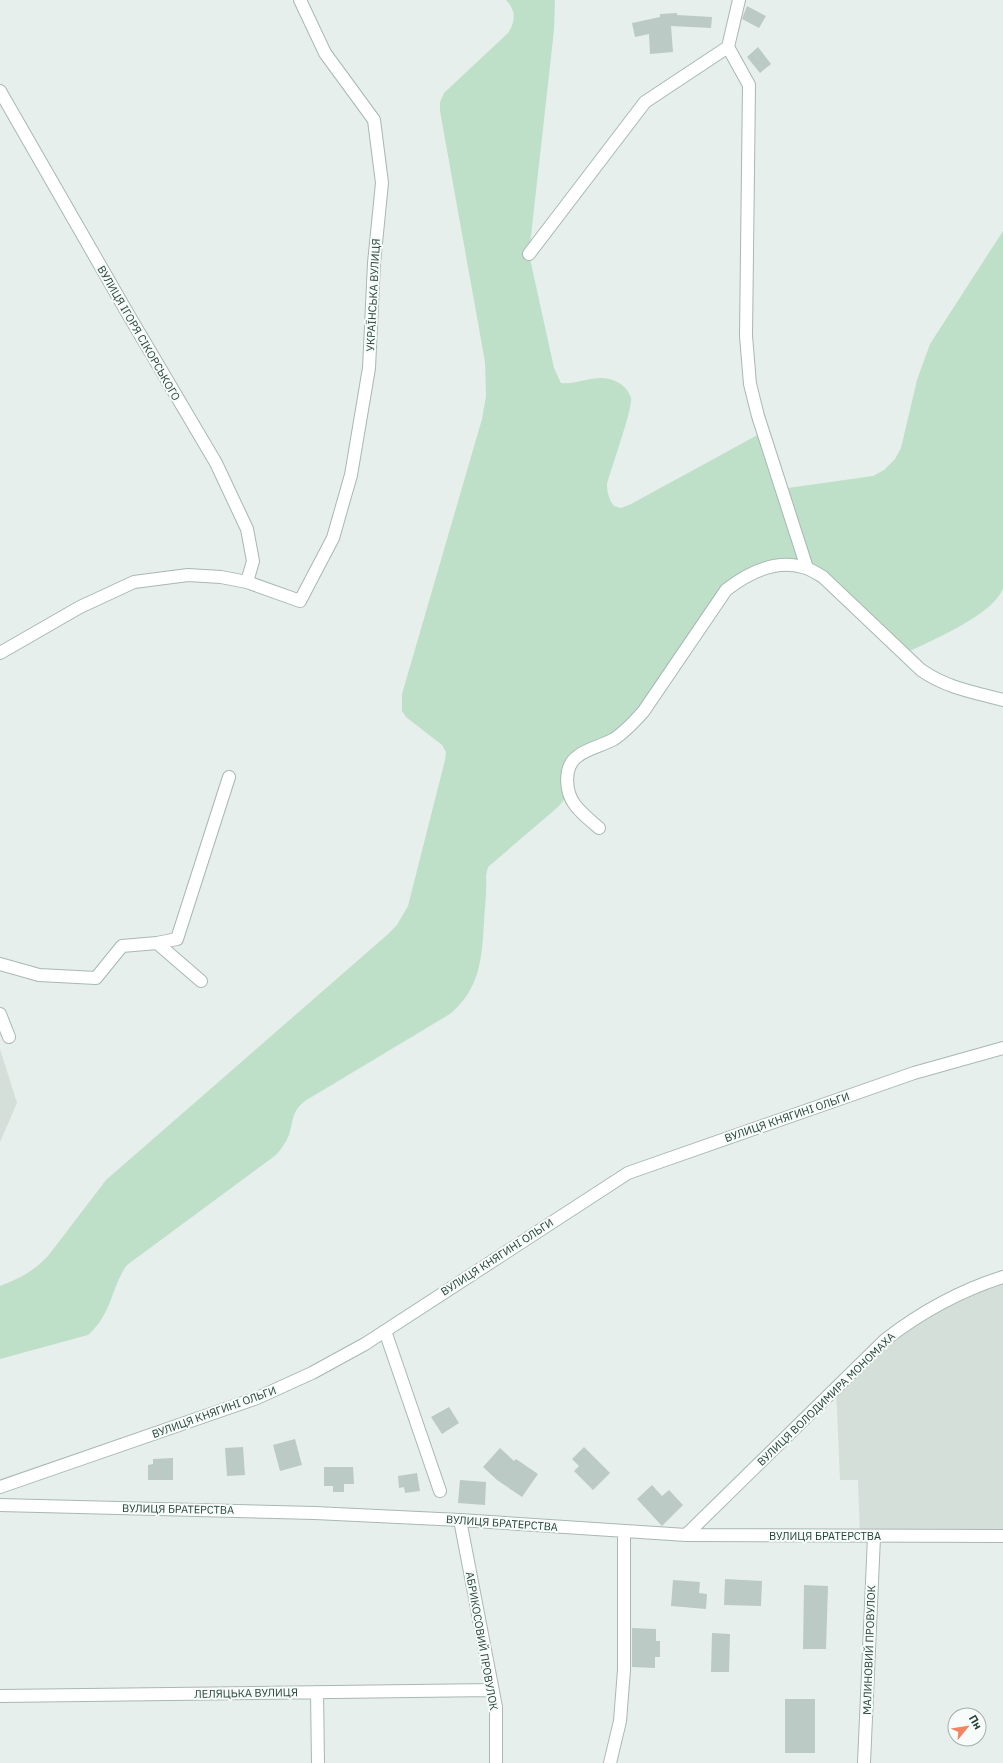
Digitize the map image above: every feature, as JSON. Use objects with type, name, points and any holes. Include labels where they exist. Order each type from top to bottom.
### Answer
[{"type":"street","name":"УКРАЇНСЬКА ВУЛИЦЯ","points":[[247,582],[300,601],[333,538],[350,475],[369,368],[374,263],[382,183],[374,120],[326,53],[300,0]]},
{"type":"street","points":[[739,0],[728,47],[749,85],[746,336],[750,384],[758,416],[807,568]]},
{"type":"street","points":[[529,254],[645,102],[728,47]]},
{"type":"street","name":"ВУЛИЦЯ ІГОРЯ СІКОРСЬКОГО","points":[[0,91],[128,314],[216,463],[247,529],[253,561],[247,582]]},
{"type":"street","points":[[599,828],[574,804],[569,794],[567,772],[570,762],[583,752],[623,733],[643,712],[726,590],[739,580],[762,569],[778,566],[807,568],[823,577],[836,588],[921,670],[935,680],[952,687],[1003,700]]},
{"type":"street","points":[[0,653],[80,607],[134,582],[188,575],[220,576],[247,582]]},
{"type":"street","points":[[0,964],[40,975],[96,978],[122,946],[157,943],[177,939],[229,777]]},
{"type":"street","points":[[157,943],[201,981]]},
{"type":"street","points":[[0,1014],[9,1037]]},
{"type":"street","name":"ВУЛИЦЯ КНЯГИНІ ОЛЬГИ","points":[[0,1487],[278,1389],[340,1359],[628,1173],[914,1072],[1003,1048]]},
{"type":"street","name":"ВУЛИЦЯ ВОЛОДИМИРА МОНОМАХА","points":[[686,1535],[885,1340],[915,1317],[943,1301],[964,1291],[1003,1277]]},
{"type":"street","points":[[385,1331],[440,1490]]},
{"type":"street","name":"ВУЛИЦЯ БРАТЕРСТВА","points":[[0,1505],[315,1513],[460,1520],[686,1535],[874,1537],[1003,1536]]},
{"type":"street","name":"АБРИКОСОВИЙ ПРОВУЛОК","points":[[460,1520],[496,1707],[496,1763]]},
{"type":"street","points":[[610,1763],[620,1721],[624,1670],[624,1531]]},
{"type":"street","name":"МАЛИНОВИЙ ПРОВУЛОК","points":[[864,1763],[874,1537]]},
{"type":"street","name":"ЛЕЛЯЦЬКА ВУЛИЦЯ","points":[[0,1696],[492,1690]]},
{"type":"street","points":[[317,1692],[318,1763]]},
{"type":"shaded area","points":[[0,1049],[17,1103],[0,1142]]},
{"type":"shaded area","points":[[1003,1277],[1003,1536],[860,1537],[858,1480],[840,1480],[836,1387],[885,1340]]},
{"type":"green space","points":[[506,0],[555,0],[554,30],[529,254],[554,368],[561,383],[573,383],[597,378],[609,379],[616,381],[623,386],[628,391],[631,398],[629,414],[607,484],[607,490],[614,506],[621,508],[631,504],[763,432],[781,489],[873,476],[884,470],[895,459],[901,448],[917,380],[930,344],[1003,231],[1003,588],[997,598],[975,617],[944,635],[904,654],[836,588],[794,566],[739,580],[633,723],[576,756],[569,794],[558,807],[488,867],[486,875],[486,898],[482,948],[478,972],[468,994],[460,1004],[450,1014],[300,1105],[295,1113],[288,1138],[276,1155],[127,1265],[117,1283],[107,1310],[96,1327],[88,1335],[0,1359],[0,1286],[26,1274],[43,1261],[106,1180],[387,935],[397,925],[408,906],[446,752],[442,745],[406,717],[402,711],[402,694],[482,419],[486,396],[485,362],[440,111],[440,102],[444,93],[511,29],[514,16],[512,8]]},
{"type":"building","points":[[747,6],[766,16],[759,28],[742,19]]},
{"type":"building","points":[[677,13],[677,15],[712,17],[711,28],[671,26],[673,52],[650,54],[649,34],[635,37],[632,23],[660,17],[660,14]]},
{"type":"building","points":[[758,47],[771,64],[760,73],[747,57]]},
{"type":"building","points":[[449,1407],[459,1423],[442,1434],[431,1417]]},
{"type":"building","points":[[295,1439],[302,1465],[280,1471],[273,1445]]},
{"type":"building","points":[[243,1447],[245,1475],[227,1476],[225,1448]]},
{"type":"building","points":[[584,1447],[610,1473],[593,1490],[574,1471],[579,1466],[572,1459]]},
{"type":"building","points":[[500,1448],[514,1461],[516,1459],[538,1474],[522,1497],[497,1480],[483,1467]]},
{"type":"building","points":[[173,1458],[173,1480],[148,1480],[148,1465],[153,1464],[153,1459]]},
{"type":"building","points":[[324,1467],[353,1467],[354,1484],[344,1484],[344,1492],[333,1492],[333,1486],[324,1486]]},
{"type":"building","points":[[417,1473],[420,1491],[405,1493],[404,1487],[399,1488],[398,1476]]},
{"type":"building","points":[[460,1480],[486,1482],[485,1505],[458,1503]]},
{"type":"building","points":[[652,1485],[662,1496],[669,1490],[683,1505],[662,1526],[637,1499]]},
{"type":"building","points":[[725,1579],[762,1581],[761,1606],[724,1605]]},
{"type":"building","points":[[673,1580],[700,1582],[699,1593],[707,1594],[706,1609],[671,1606]]},
{"type":"building","points":[[804,1585],[828,1586],[826,1649],[803,1649]]},
{"type":"building","points":[[632,1628],[656,1629],[656,1641],[660,1641],[660,1657],[655,1657],[655,1668],[632,1667]]},
{"type":"building","points":[[712,1633],[730,1634],[729,1672],[711,1672]]},
{"type":"building","points":[[785,1699],[815,1699],[815,1753],[785,1753]]}]
